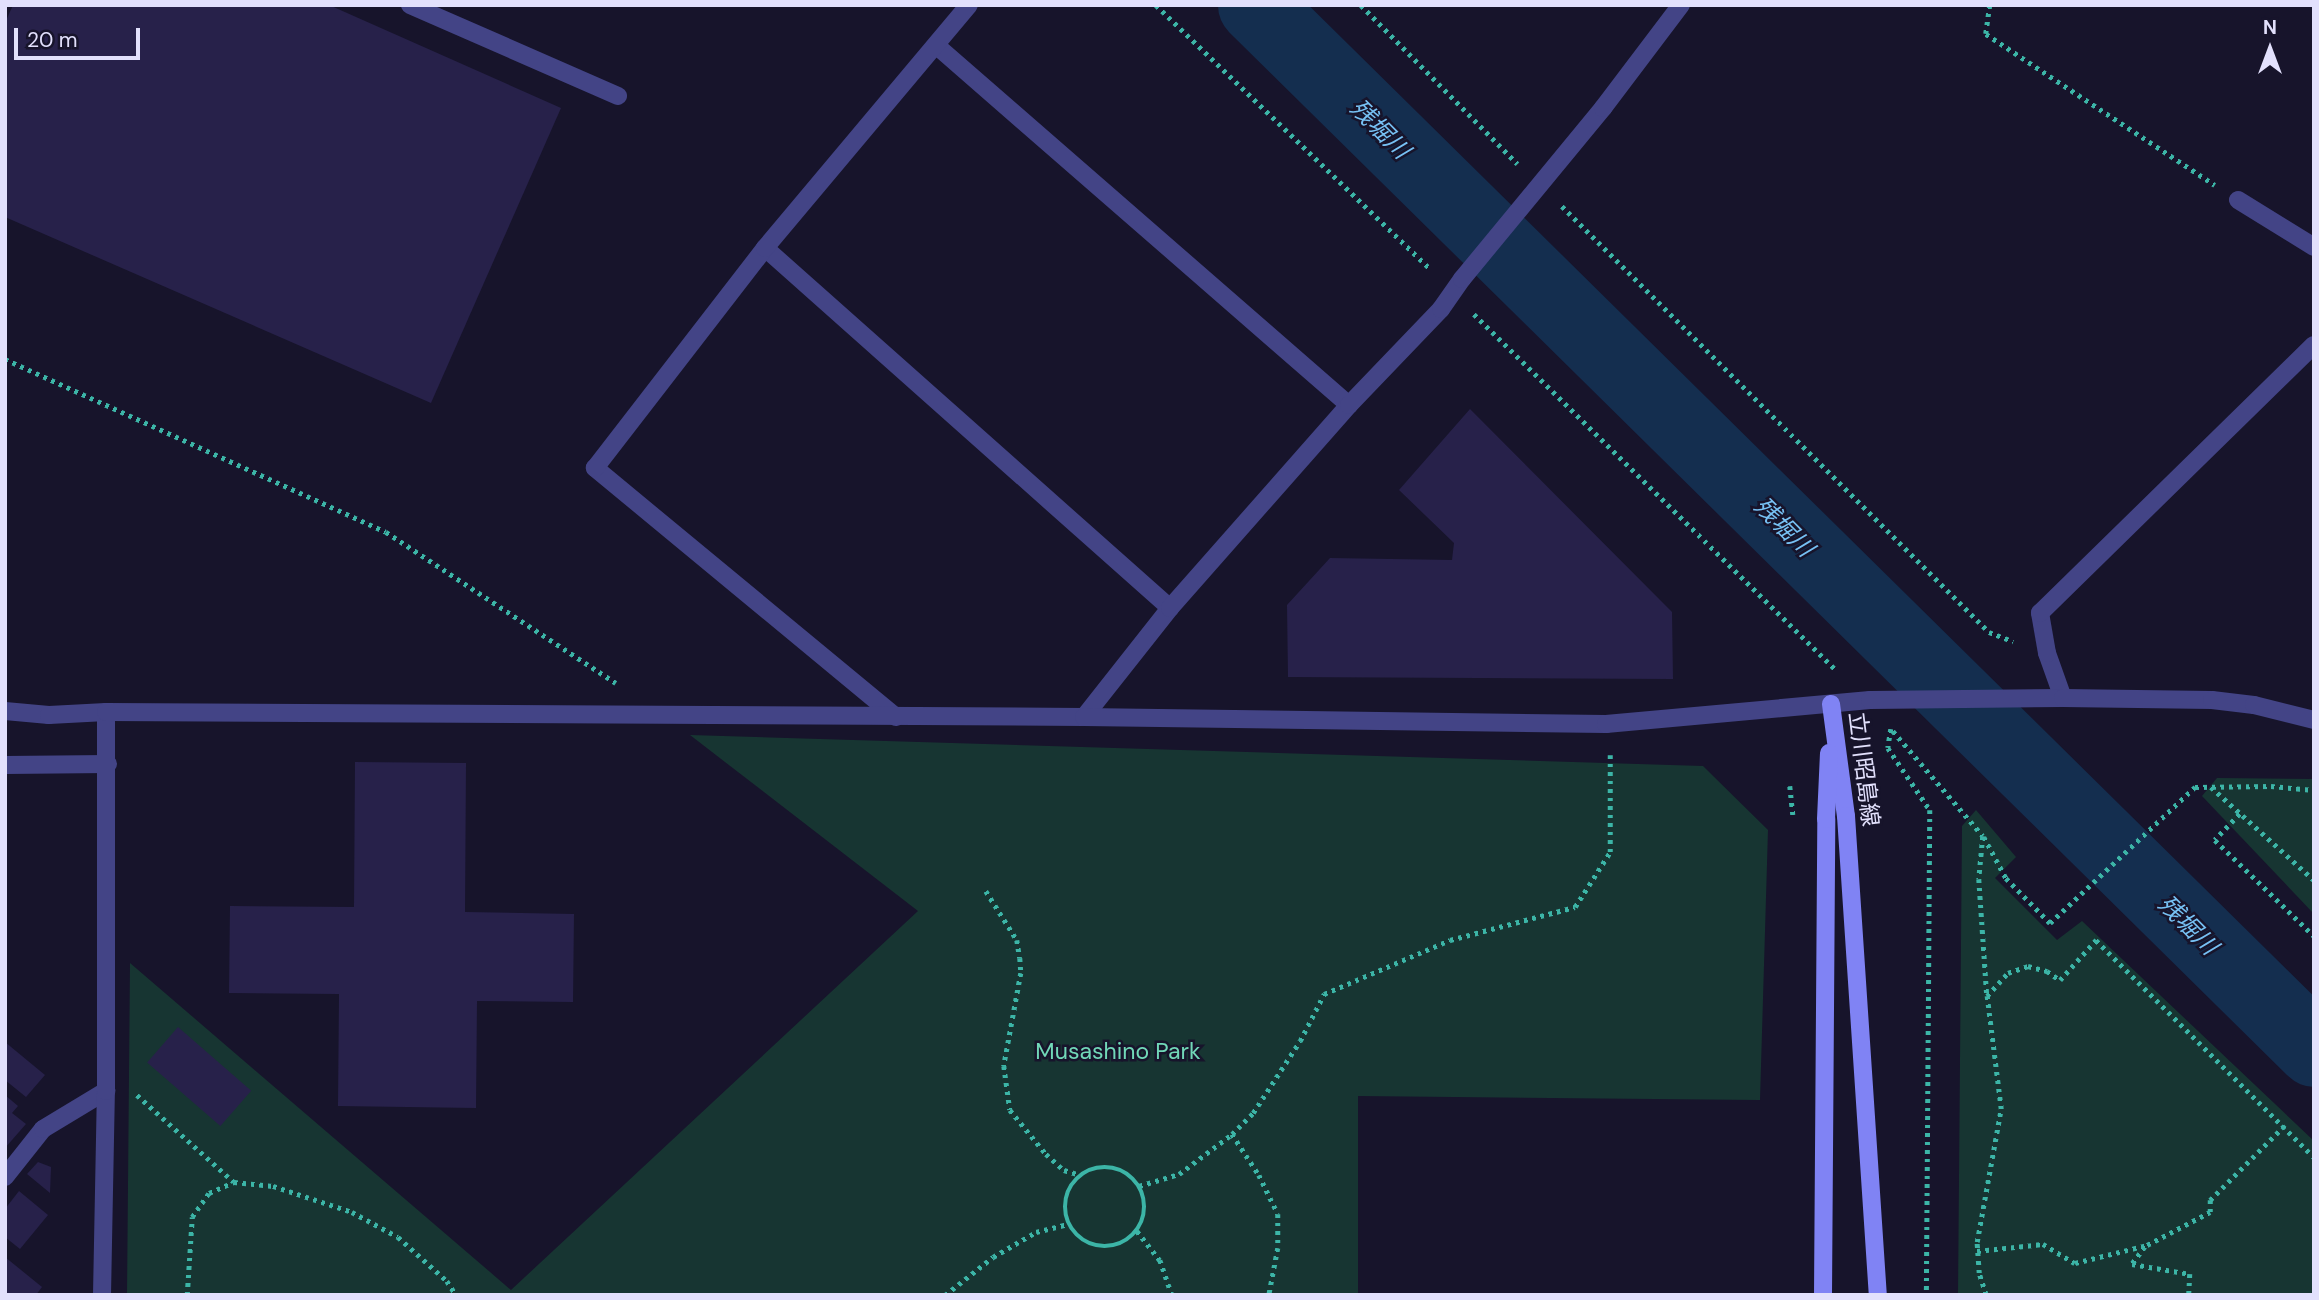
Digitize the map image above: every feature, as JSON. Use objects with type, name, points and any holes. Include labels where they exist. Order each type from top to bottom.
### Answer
[{"type":"main road","name":"立川昭島線","points":[[1823,1295],[1826,819],[1832,704]]},
{"type":"main road","name":"立川昭島線","points":[[1832,704],[1846,816],[1878,1295]]},
{"type":"street","points":[[410,5],[618,96]]},
{"type":"street","points":[[896,717],[595,468],[765,248],[937,47],[969,5]]},
{"type":"street","points":[[1084,717],[1170,608],[1349,405],[1441,309],[1462,279],[1603,108],[1681,5]]},
{"type":"street","points":[[937,47],[1349,405]]},
{"type":"street","points":[[2238,200],[2314,247]]},
{"type":"street","points":[[765,248],[1170,608]]},
{"type":"street","points":[[2063,698],[2047,653],[2040,613],[2314,345]]},
{"type":"street","points":[[5,711],[49,715],[106,712],[1084,717],[1606,724],[1871,700],[2063,698],[2212,700],[2253,705],[2314,720]]},
{"type":"street","points":[[102,1295],[106,1091],[106,712]]},
{"type":"street","points":[[5,765],[108,765]]},
{"type":"street","points":[[5,1177],[43,1129],[106,1091]]},
{"type":"path","points":[[1156,5],[1435,274]]},
{"type":"path","points":[[1361,5],[1526,172]]},
{"type":"path","points":[[1990,5],[1986,34],[2238,200]]},
{"type":"path","points":[[1556,200],[1989,632]]},
{"type":"path","points":[[1467,307],[1828,663]]},
{"type":"path","points":[[5,359],[386,532],[622,687]]},
{"type":"path","points":[[1927,1295],[1930,810],[1888,748],[1891,729],[1983,836],[2006,878],[2050,923],[2195,787],[2314,790]]},
{"type":"path","points":[[1139,1186],[1179,1174],[1232,1134],[1254,1113],[1300,1041],[1324,994],[1450,940],[1575,906],[1610,852],[1610,755]]},
{"type":"path","points":[[2211,786],[2314,880]]},
{"type":"path","points":[[2240,814],[2215,840],[2314,936]]},
{"type":"path","points":[[1983,836],[1979,879],[1987,996],[2001,1109],[1977,1251],[1986,1295]]},
{"type":"path","points":[[986,891],[1017,940],[1020,958],[1021,973],[1004,1066],[1010,1110],[1046,1154],[1064,1170],[1080,1175]]},
{"type":"path","points":[[1987,996],[2008,973],[2028,966],[2046,971],[2060,980],[2096,940],[2314,1157]]},
{"type":"path","points":[[129,1087],[234,1182]]},
{"type":"path","points":[[1977,1251],[2043,1244],[2075,1263],[2147,1245],[2210,1212],[2210,1200],[2284,1126]]},
{"type":"path","points":[[1232,1134],[1259,1175],[1278,1214],[1278,1248],[1269,1295]]},
{"type":"path","points":[[1091,1169],[1118,1169],[1139,1186],[1145,1211],[1137,1231],[1124,1243],[1098,1247],[1075,1235],[1067,1224],[1065,1198],[1080,1175],[1091,1169]]},
{"type":"path","points":[[187,1295],[192,1217],[209,1194],[234,1182],[274,1186],[352,1212],[398,1237],[447,1281],[456,1295]]},
{"type":"path","points":[[945,1295],[993,1257],[1036,1232],[1067,1224]]},
{"type":"path","points":[[1137,1231],[1160,1259],[1172,1295]]},
{"type":"path","points":[[2147,1245],[2132,1264],[2190,1274],[2189,1295]]},
{"type":"green space","name":"Musashino Park","points":[[690,735],[1703,766],[1768,830],[1760,1100],[1358,1096],[1358,1295],[127,1295],[130,963],[511,1290],[918,911]]},
{"type":"green space","points":[[2217,778],[2314,779],[2314,914],[2202,796]]},
{"type":"green space","points":[[1976,810],[2016,857],[1995,878],[2057,940],[2082,921],[2314,1141],[2314,1295],[1958,1295],[1962,826]]},
{"type":"building","points":[[13,5],[329,5],[561,108],[431,403],[5,217],[5,23]]},
{"type":"building","points":[[1470,409],[1672,612],[1673,679],[1288,677],[1287,605],[1330,558],[1452,560],[1454,543],[1399,490]]},
{"type":"building","points":[[355,762],[466,763],[465,912],[574,914],[573,1002],[477,1001],[476,1108],[338,1106],[339,994],[229,993],[230,906],[354,907]]},
{"type":"building","points":[[178,1027],[251,1091],[220,1126],[147,1062]]},
{"type":"building","points":[[5,1042],[45,1075],[26,1097],[5,1080]]},
{"type":"building","points":[[5,1095],[18,1106],[12,1113],[26,1124],[5,1148]]},
{"type":"building","points":[[38,1162],[51,1167],[50,1193],[27,1174]]},
{"type":"building","points":[[19,1191],[48,1215],[20,1249],[5,1237],[5,1209]]},
{"type":"building","points":[[5,1257],[42,1287],[36,1295],[5,1295]]},
{"type":"waterway","name":"残堀川","points":[[1255,5],[2314,1049]]}]
